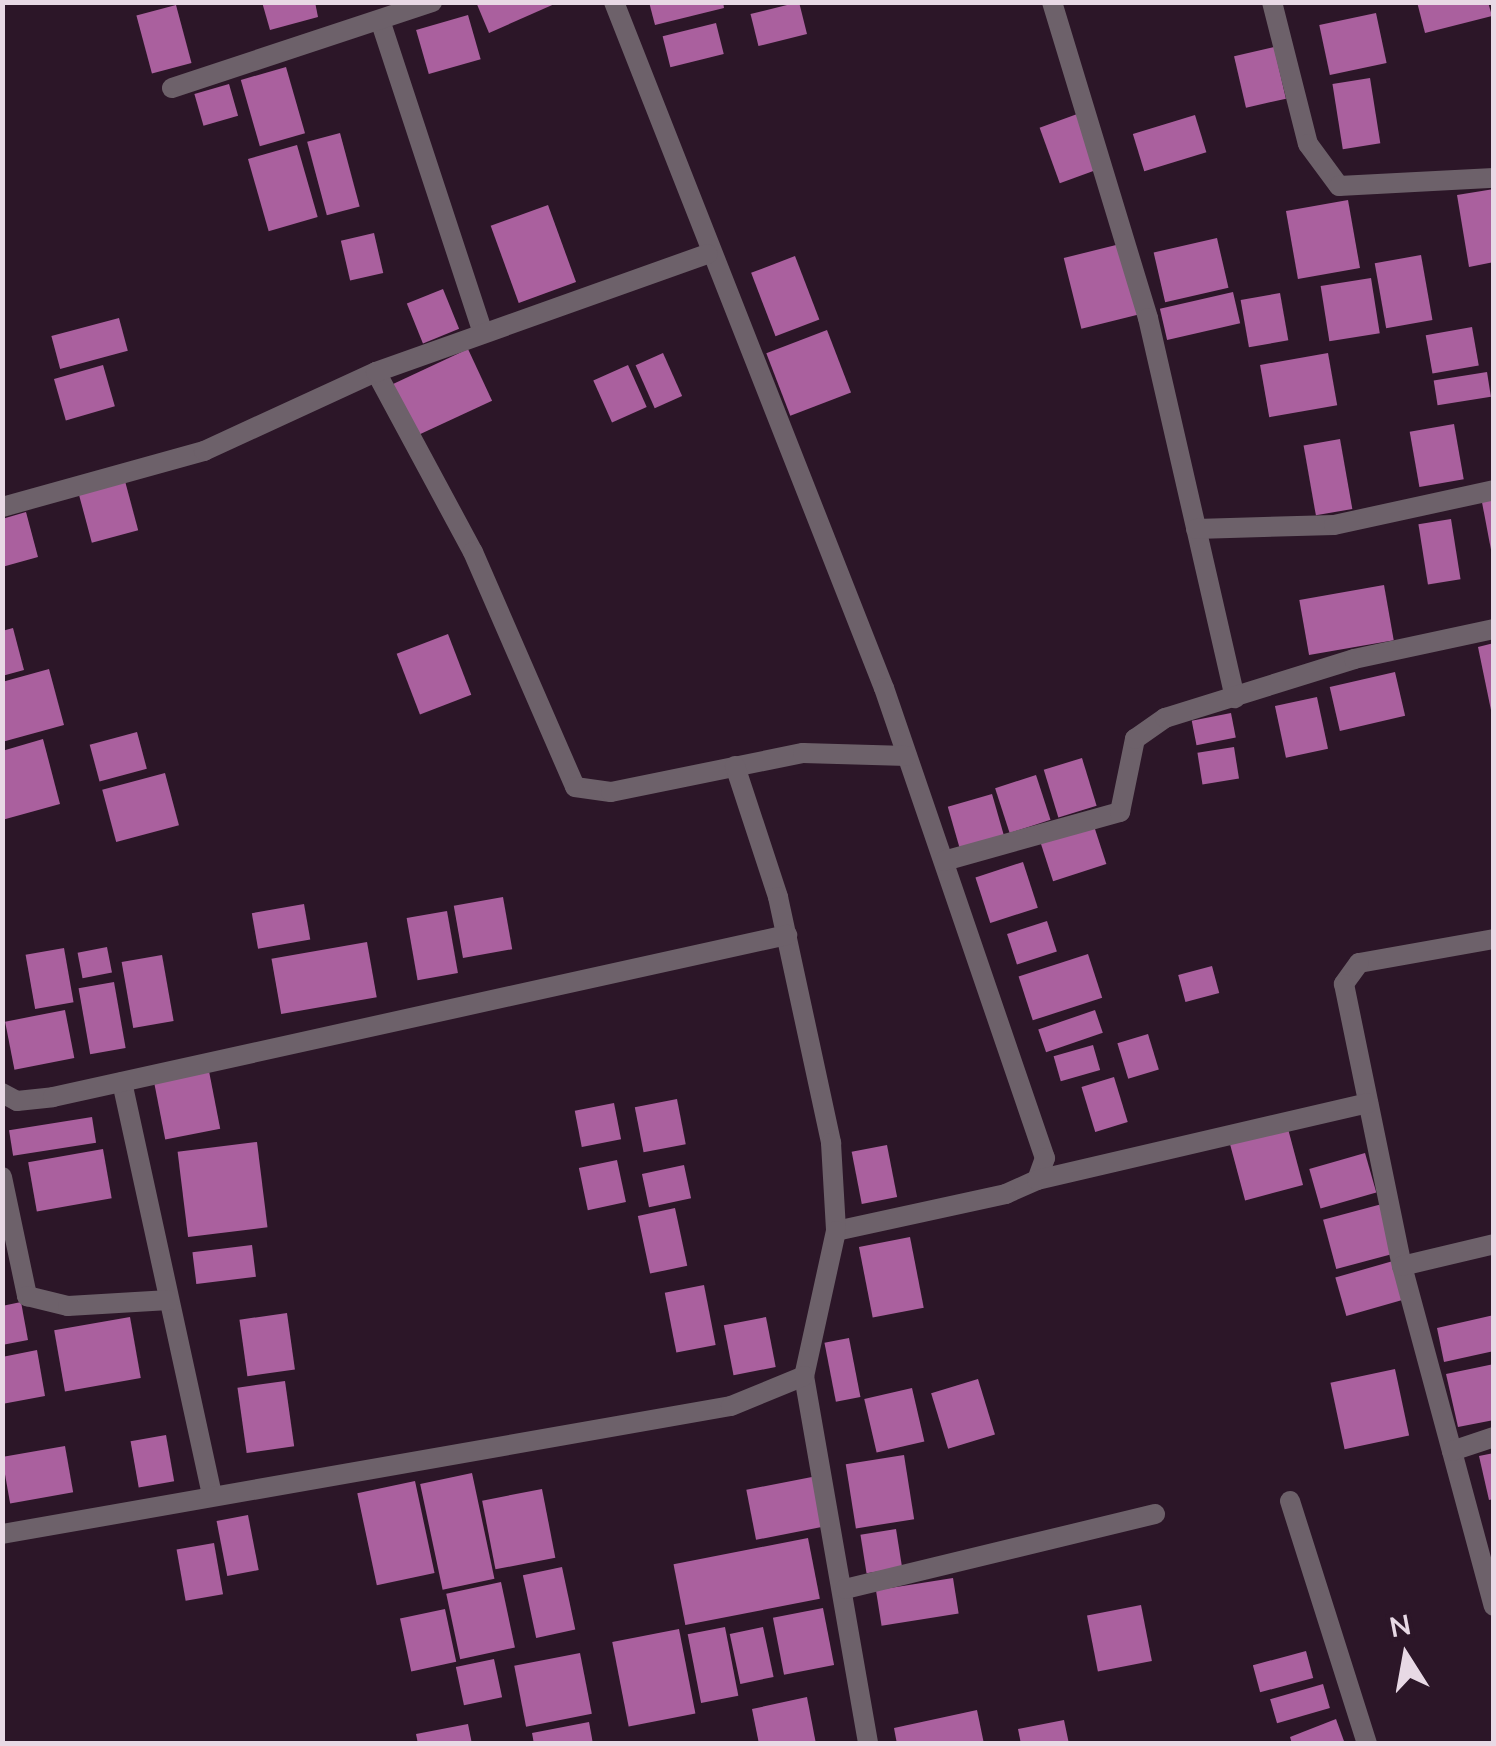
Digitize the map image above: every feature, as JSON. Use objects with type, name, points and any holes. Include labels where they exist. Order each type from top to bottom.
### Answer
[{"type":"street","points":[[172,88],[381,23],[432,2]]},
{"type":"street","points":[[614,2],[708,254],[908,756],[1036,1125],[1045,1158],[1037,1180]]},
{"type":"street","points":[[1052,2],[1120,213],[1235,698]]},
{"type":"street","points":[[1272,2],[1308,144],[1339,186],[1494,178]]},
{"type":"street","points":[[381,23],[483,334]]},
{"type":"street","points":[[2,507],[204,451],[376,372],[708,254]]},
{"type":"street","points":[[376,372],[474,552],[576,787],[610,792],[803,752],[908,756]]},
{"type":"street","points":[[1196,529],[1334,525],[1494,490]]},
{"type":"street","points":[[944,862],[1120,812],[1129,753],[1146,727],[1354,659],[1494,629]]},
{"type":"street","points":[[735,766],[787,934],[831,1143],[836,1231],[804,1376],[845,1589],[868,1744]]},
{"type":"street","points":[[2,1093],[17,1101],[122,1082],[286,1038],[787,934]]},
{"type":"street","points":[[1494,939],[1348,972],[1368,1104],[1402,1266],[1494,1606]]},
{"type":"street","points":[[122,1082],[212,1495]]},
{"type":"street","points":[[836,1231],[1368,1104]]},
{"type":"street","points":[[2,1176],[26,1296],[68,1306],[170,1300]]},
{"type":"street","points":[[1402,1266],[1494,1244]]},
{"type":"street","points":[[2,1534],[731,1406],[804,1376]]},
{"type":"street","points":[[1452,1451],[1494,1437]]},
{"type":"street","points":[[1290,1501],[1367,1744]]},
{"type":"street","points":[[845,1589],[1155,1514]]},
{"type":"building","points":[[262,2],[315,2],[318,17],[270,30]]},
{"type":"building","points":[[476,2],[559,2],[489,33]]},
{"type":"building","points":[[649,2],[723,2],[724,8],[655,25]]},
{"type":"building","points":[[799,2],[807,34],[758,46],[750,14]]},
{"type":"building","points":[[1417,2],[1488,2],[1492,16],[1425,33]]},
{"type":"building","points":[[176,5],[192,63],[152,74],[136,16]]},
{"type":"building","points":[[1376,13],[1387,63],[1330,75],[1319,25]]},
{"type":"building","points":[[468,15],[481,59],[429,74],[416,30]]},
{"type":"building","points":[[716,23],[724,54],[670,67],[663,36]]},
{"type":"building","points":[[1274,47],[1286,99],[1246,108],[1234,56]]},
{"type":"building","points":[[286,67],[305,133],[260,146],[241,80]]},
{"type":"building","points":[[1370,78],[1380,143],[1343,149],[1332,84]]},
{"type":"building","points":[[229,84],[238,116],[203,126],[194,94]]},
{"type":"building","points":[[1080,113],[1100,168],[1060,183],[1040,128]]},
{"type":"building","points":[[1195,115],[1206,152],[1144,171],[1133,134]]},
{"type":"building","points":[[340,133],[360,206],[327,215],[307,142]]},
{"type":"building","points":[[297,145],[318,217],[269,231],[248,159]]},
{"type":"building","points":[[1494,189],[1494,262],[1469,267],[1457,195]]},
{"type":"building","points":[[1348,200],[1360,268],[1298,279],[1286,211]]},
{"type":"building","points":[[548,205],[576,282],[519,303],[491,226]]},
{"type":"building","points":[[374,233],[383,273],[350,281],[341,241]]},
{"type":"building","points":[[1217,238],[1228,288],[1165,302],[1154,253]]},
{"type":"building","points":[[1120,244],[1138,315],[1081,329],[1064,258]]},
{"type":"building","points":[[1421,255],[1432,320],[1386,328],[1375,263]]},
{"type":"building","points":[[795,256],[819,319],[775,336],[751,273]]},
{"type":"building","points":[[1371,278],[1380,333],[1329,341],[1321,286]]},
{"type":"building","points":[[443,289],[459,329],[423,343],[407,304]]},
{"type":"building","points":[[1233,292],[1240,323],[1167,340],[1160,309]]},
{"type":"building","points":[[1280,293],[1288,340],[1249,347],[1241,300]]},
{"type":"building","points":[[119,318],[128,351],[60,369],[51,336]]},
{"type":"building","points":[[1472,327],[1479,365],[1432,374],[1426,335]]},
{"type":"building","points":[[827,330],[851,393],[790,416],[766,353]]},
{"type":"building","points":[[468,349],[492,401],[412,438],[388,386]]},
{"type":"building","points":[[663,353],[682,396],[655,408],[636,365]]},
{"type":"building","points":[[1328,353],[1337,405],[1269,417],[1260,365]]},
{"type":"building","points":[[103,365],[115,406],[66,420],[54,379]]},
{"type":"building","points":[[628,365],[647,407],[612,422],[593,380]]},
{"type":"building","points":[[1487,372],[1491,397],[1438,405],[1434,380]]},
{"type":"building","points":[[1454,424],[1464,479],[1419,487],[1410,432]]},
{"type":"building","points":[[1340,439],[1352,509],[1316,515],[1304,445]]},
{"type":"building","points":[[125,481],[138,530],[92,543],[79,493]]},
{"type":"building","points":[[1494,494],[1494,554],[1492,555],[1481,497]]},
{"type":"building","points":[[26,512],[38,557],[2,567],[2,519]]},
{"type":"building","points":[[1451,519],[1461,579],[1428,584],[1418,524]]},
{"type":"building","points":[[1384,585],[1394,640],[1309,655],[1299,600]]},
{"type":"building","points":[[13,628],[24,670],[2,676],[2,631]]},
{"type":"building","points":[[448,634],[471,695],[420,714],[397,654]]},
{"type":"building","points":[[1494,643],[1494,715],[1492,715],[1478,647]]},
{"type":"building","points":[[49,669],[64,725],[2,742],[2,682]]},
{"type":"building","points":[[1395,672],[1405,716],[1340,731],[1330,687]]},
{"type":"building","points":[[1317,697],[1328,749],[1286,758],[1275,706]]},
{"type":"building","points":[[1231,713],[1236,738],[1197,745],[1192,721]]},
{"type":"building","points":[[137,732],[147,769],[100,781],[90,745]]},
{"type":"building","points":[[43,739],[60,804],[2,820],[2,751]]},
{"type":"building","points":[[1234,747],[1239,779],[1202,784],[1197,753]]},
{"type":"building","points":[[1082,758],[1097,806],[1058,818],[1044,770]]},
{"type":"building","points":[[165,773],[179,825],[116,842],[102,790]]},
{"type":"building","points":[[1036,775],[1051,820],[1010,833],[995,788]]},
{"type":"building","points":[[992,794],[1004,835],[960,848],[948,807]]},
{"type":"building","points":[[1094,826],[1106,864],[1053,881],[1041,843]]},
{"type":"building","points":[[1023,862],[1038,908],[990,923],[975,877]]},
{"type":"building","points":[[503,897],[512,949],[463,958],[454,906]]},
{"type":"building","points":[[304,904],[310,939],[258,949],[252,913]]},
{"type":"building","points":[[447,911],[458,973],[418,980],[407,918]]},
{"type":"building","points":[[1047,921],[1057,951],[1017,964],[1007,934]]},
{"type":"building","points":[[367,942],[377,997],[281,1014],[271,959]]},
{"type":"building","points":[[107,947],[112,973],[83,978],[78,953]]},
{"type":"building","points":[[64,948],[74,1002],[35,1009],[26,955]]},
{"type":"building","points":[[1088,954],[1102,998],[1033,1020],[1019,977]]},
{"type":"building","points":[[162,955],[174,1021],[133,1028],[122,962]]},
{"type":"building","points":[[1212,966],[1219,993],[1185,1002],[1178,975]]},
{"type":"building","points":[[114,982],[126,1048],[90,1054],[79,988]]},
{"type":"building","points":[[65,1010],[74,1058],[14,1070],[5,1022]]},
{"type":"building","points":[[1095,1010],[1103,1033],[1046,1052],[1038,1030]]},
{"type":"building","points":[[1148,1034],[1159,1069],[1128,1079],[1117,1043]]},
{"type":"building","points":[[1093,1045],[1100,1070],[1061,1081],[1054,1056]]},
{"type":"building","points":[[208,1066],[220,1129],[165,1140],[153,1077]]},
{"type":"building","points":[[1114,1077],[1128,1122],[1095,1132],[1081,1087]]},
{"type":"building","points":[[677,1099],[686,1144],[644,1152],[635,1107]]},
{"type":"building","points":[[614,1103],[621,1139],[582,1147],[575,1111]]},
{"type":"building","points":[[92,1117],[96,1143],[13,1156],[9,1130]]},
{"type":"building","points":[[1287,1125],[1303,1185],[1245,1200],[1229,1141]]},
{"type":"building","points":[[257,1142],[267,1227],[188,1237],[178,1152]]},
{"type":"building","points":[[887,1145],[897,1197],[862,1204],[852,1152]]},
{"type":"building","points":[[103,1149],[112,1198],[37,1211],[28,1162]]},
{"type":"building","points":[[1365,1153],[1376,1192],[1321,1208],[1309,1169]]},
{"type":"building","points":[[617,1160],[626,1202],[588,1210],[579,1168]]},
{"type":"building","points":[[684,1165],[691,1198],[649,1207],[642,1174]]},
{"type":"building","points":[[1382,1204],[1395,1253],[1336,1269],[1323,1220]]},
{"type":"building","points":[[675,1208],[687,1266],[650,1274],[638,1216]]},
{"type":"building","points":[[910,1237],[924,1308],[873,1318],[859,1247]]},
{"type":"building","points":[[252,1245],[256,1277],[196,1284],[192,1252]]},
{"type":"building","points":[[1393,1261],[1404,1299],[1346,1316],[1335,1278]]},
{"type":"building","points":[[704,1285],[716,1345],[676,1353],[665,1293]]},
{"type":"building","points":[[21,1302],[28,1340],[2,1345],[2,1306]]},
{"type":"building","points":[[287,1313],[295,1369],[247,1376],[239,1320]]},
{"type":"building","points":[[1494,1315],[1494,1351],[1444,1362],[1437,1328]]},
{"type":"building","points":[[130,1317],[141,1378],[65,1391],[54,1330]]},
{"type":"building","points":[[766,1317],[776,1367],[734,1375],[724,1325]]},
{"type":"building","points":[[849,1338],[860,1397],[836,1402],[824,1343]]},
{"type":"building","points":[[37,1350],[45,1396],[2,1404],[2,1357]]},
{"type":"building","points":[[1494,1364],[1494,1420],[1458,1427],[1446,1374]]},
{"type":"building","points":[[1395,1369],[1409,1436],[1345,1449],[1330,1383]]},
{"type":"building","points":[[978,1379],[995,1434],[948,1449],[931,1393]]},
{"type":"building","points":[[285,1381],[294,1446],[247,1453],[237,1388]]},
{"type":"building","points":[[912,1388],[924,1442],[877,1453],[864,1399]]},
{"type":"building","points":[[166,1435],[174,1481],[139,1488],[131,1441]]},
{"type":"building","points":[[65,1446],[73,1492],[10,1503],[2,1457]]},
{"type":"building","points":[[1494,1453],[1494,1499],[1489,1500],[1479,1456]]},
{"type":"building","points":[[904,1455],[914,1519],[856,1528],[846,1464]]},
{"type":"building","points":[[472,1473],[494,1579],[443,1590],[420,1484]]},
{"type":"building","points":[[817,1476],[827,1526],[756,1540],[746,1490]]},
{"type":"building","points":[[415,1481],[435,1573],[377,1585],[357,1493]]},
{"type":"building","points":[[542,1489],[555,1558],[495,1569],[482,1501]]},
{"type":"building","points":[[248,1515],[259,1570],[227,1576],[217,1521]]},
{"type":"building","points":[[896,1529],[902,1568],[867,1573],[860,1535]]},
{"type":"building","points":[[808,1538],[820,1599],[685,1625],[674,1564]]},
{"type":"building","points":[[214,1543],[223,1594],[186,1601],[177,1550]]},
{"type":"building","points":[[562,1567],[575,1630],[536,1638],[523,1575]]},
{"type":"building","points":[[953,1578],[959,1614],[882,1626],[876,1590]]},
{"type":"building","points":[[501,1582],[515,1648],[460,1659],[446,1594]]},
{"type":"building","points":[[1141,1605],[1152,1661],[1098,1671],[1087,1615]]},
{"type":"building","points":[[823,1608],[834,1665],[784,1675],[773,1618]]},
{"type":"building","points":[[445,1609],[456,1662],[411,1671],[400,1619]]},
{"type":"building","points":[[725,1627],[738,1696],[701,1703],[688,1634]]},
{"type":"building","points":[[763,1627],[774,1677],[740,1684],[730,1634]]},
{"type":"building","points":[[679,1629],[695,1713],[629,1726],[612,1642]]},
{"type":"building","points":[[1306,1651],[1313,1678],[1260,1692],[1253,1665]]},
{"type":"building","points":[[580,1653],[592,1714],[526,1727],[514,1666]]},
{"type":"building","points":[[494,1659],[502,1697],[464,1705],[456,1667]]},
{"type":"building","points":[[1323,1684],[1330,1708],[1277,1723],[1270,1699]]},
{"type":"building","points":[[807,1697],[816,1744],[759,1744],[752,1709]]},
{"type":"building","points":[[977,1710],[984,1744],[897,1744],[894,1728]]},
{"type":"building","points":[[1336,1719],[1345,1744],[1292,1744],[1290,1737]]},
{"type":"building","points":[[1064,1720],[1069,1744],[1021,1744],[1018,1729]]},
{"type":"building","points":[[589,1722],[593,1744],[534,1744],[532,1733]]},
{"type":"building","points":[[468,1724],[472,1744],[418,1744],[416,1734]]}]
